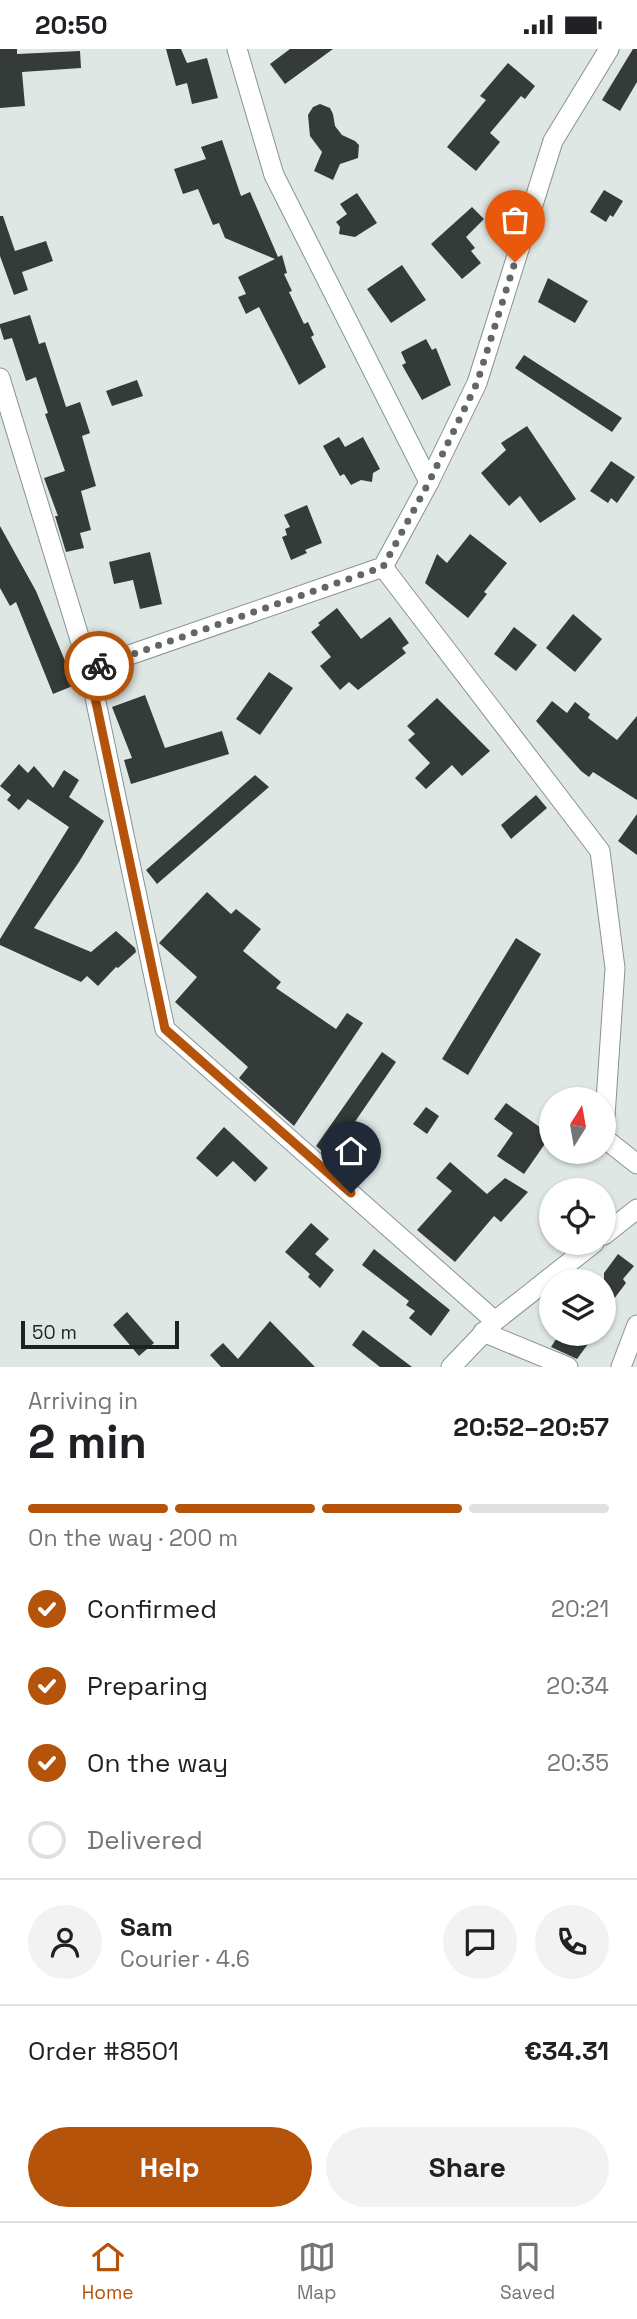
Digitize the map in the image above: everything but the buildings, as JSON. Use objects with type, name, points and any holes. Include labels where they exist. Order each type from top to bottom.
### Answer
[{"type":"street","points":[[237,49],[274,174],[429,482]]},
{"type":"street","points":[[89,669],[383,567],[429,482],[477,383],[553,141],[609,49]]},
{"type":"street","points":[[0,378],[89,669],[165,1029],[489,1326],[568,1367]]},
{"type":"street","points":[[383,567],[600,852],[615,968],[607,1087]]},
{"type":"street","points":[[616,1147],[637,1164]]},
{"type":"street","points":[[616,1226],[637,1209]]},
{"type":"street","points":[[451,1367],[489,1326],[579,1255]]},
{"type":"street","points":[[621,1367],[637,1325]]},
{"type":"way so far","points":[[99,666],[383,567],[429,482],[477,383],[515,262]]},
{"type":"route","points":[[99,666],[89,669],[165,1029],[351,1193]]}]
